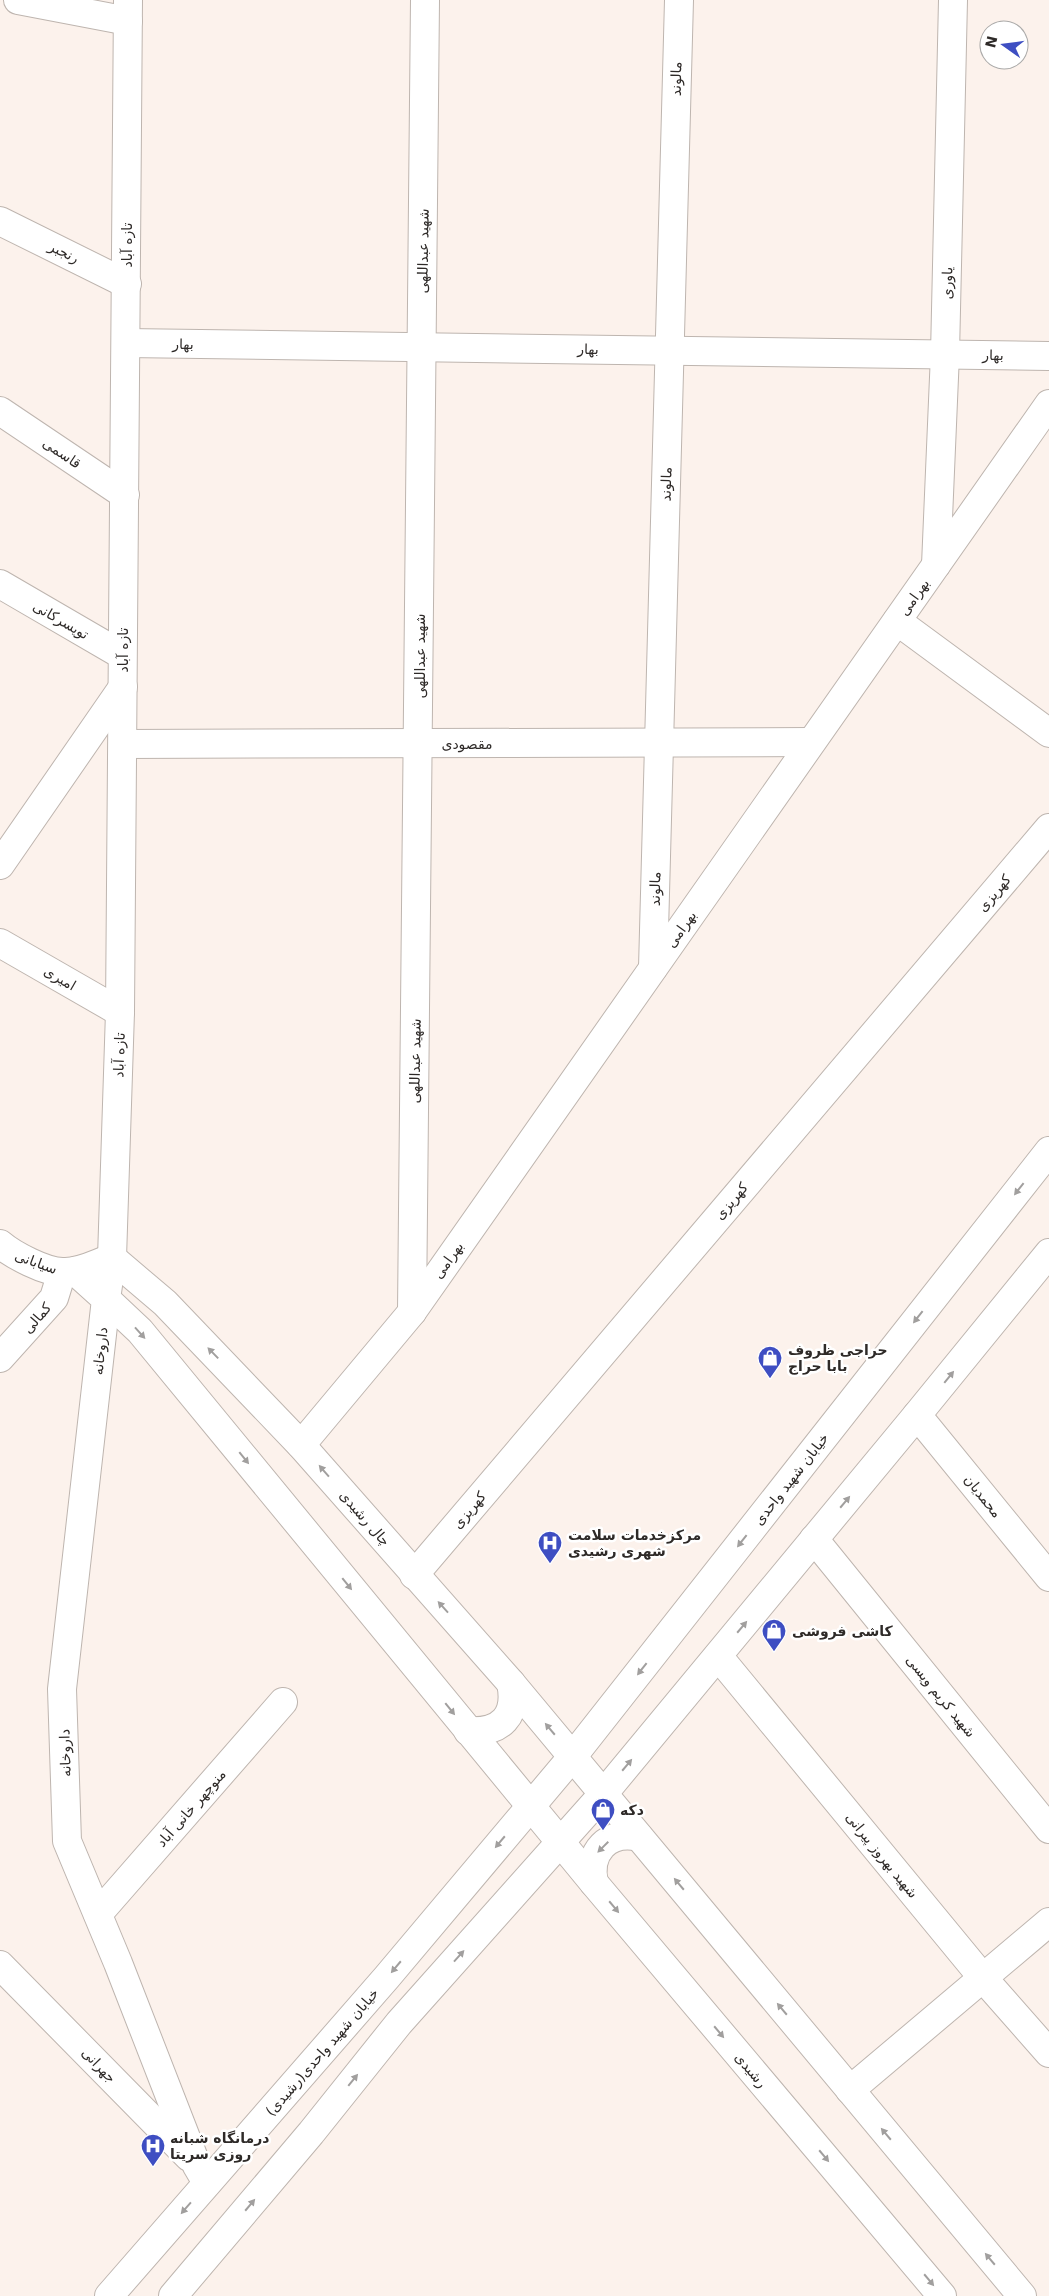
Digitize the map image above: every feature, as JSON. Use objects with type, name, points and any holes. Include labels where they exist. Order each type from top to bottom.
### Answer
[{"type":"street","points":[[18,0],[128,10]]},
{"type":"street","name":"شهید عبداللهی","points":[[412,1312],[425,0]]},
{"type":"street","name":"مالوند","points":[[653,968],[678,0]]},
{"type":"street","name":"یاوری","points":[[936,565],[945,354],[953,0]]},
{"type":"street","name":"تازه آباد","points":[[106,1299],[112,1258],[120,1012],[128,10]]},
{"type":"street","name":"رنجبر","points":[[0,221],[127,284]]},
{"type":"street","name":"بهار","points":[[126,343],[1049,356]]},
{"type":"street","name":"بهرامی","points":[[302,1445],[412,1312],[1049,404]]},
{"type":"street","name":"قاسمی","points":[[0,411],[125,496]]},
{"type":"street","name":"تویسرکانی","points":[[0,584],[122,655]]},
{"type":"street","points":[[897,621],[1049,733]]},
{"type":"street","points":[[0,865],[123,687]]},
{"type":"street","name":"مقصودی","points":[[123,744],[811,742]]},
{"type":"street","name":"کهریزی","points":[[414,1574],[1049,828]]},
{"type":"street","name":"امیری","points":[[0,943],[120,1012]]},
{"type":"street","name":"خیابان شهید واحدی","points":[[531,1804],[573,1756],[1049,1151]]},
{"type":"street","name":"سیابانی","points":[[0,1244],[10,1252],[47,1268],[69,1272],[106,1299]]},
{"type":"street","points":[[173,2296],[311,2133],[399,2023],[604,1793],[1048,1255]]},
{"type":"street","name":"چال رشیدی","points":[[112,1258],[165,1302],[302,1445],[511,1683],[604,1793]]},
{"type":"street","name":"سیابانی","points":[[69,1272],[112,1258]]},
{"type":"street","name":"کمالی","points":[[0,1358],[54,1298],[69,1272]]},
{"type":"street","points":[[106,1299],[140,1331],[468,1731],[531,1804],[561,1843]]},
{"type":"street","name":"داروخانه","points":[[106,1299],[62,1689],[67,1841],[202,2174]]},
{"type":"street","name":"محمدیان","points":[[917,1415],[1049,1577]]},
{"type":"street","name":"شهید کریم ویسی","points":[[814,1539],[1049,1829]]},
{"type":"street","name":"شهید بهروز پیرانی","points":[[718,1656],[983,1978],[1049,2053]]},
{"type":"street","points":[[468,1731],[481,1732],[494,1729],[504,1721],[512,1710],[514,1696],[511,1683]]},
{"type":"street","name":"منوچهر خانی آباد","points":[[98,1914],[283,1702]]},
{"type":"street","points":[[604,1793],[1022,2296]]},
{"type":"street","name":"خیابان شهید واحدی(رشیدی)","points":[[109,2296],[202,2174],[387,1977],[531,1804]]},
{"type":"street","points":[[594,1883],[591,1872],[593,1860],[598,1850],[606,1842],[617,1837],[628,1834],[639,1836]]},
{"type":"street","name":"رشیدی","points":[[561,1843],[942,2296]]},
{"type":"street","points":[[850,2090],[1049,1922]]},
{"type":"street","name":"جهرانی","points":[[0,1965],[202,2174]]},
{"type":"place","name":"حراجی ظروف بابا حراج","points":[[770,1379]]},
{"type":"place","name":"مرکزخدمات سلامت شهری رشیدی","points":[[550,1564]]},
{"type":"place","name":"کاشی فروشی","points":[[774,1652]]},
{"type":"place","name":"دکه","points":[[603,1831]]},
{"type":"place","name":"درمانگاه شبانه روزی سریتا","points":[[153,2167]]}]
